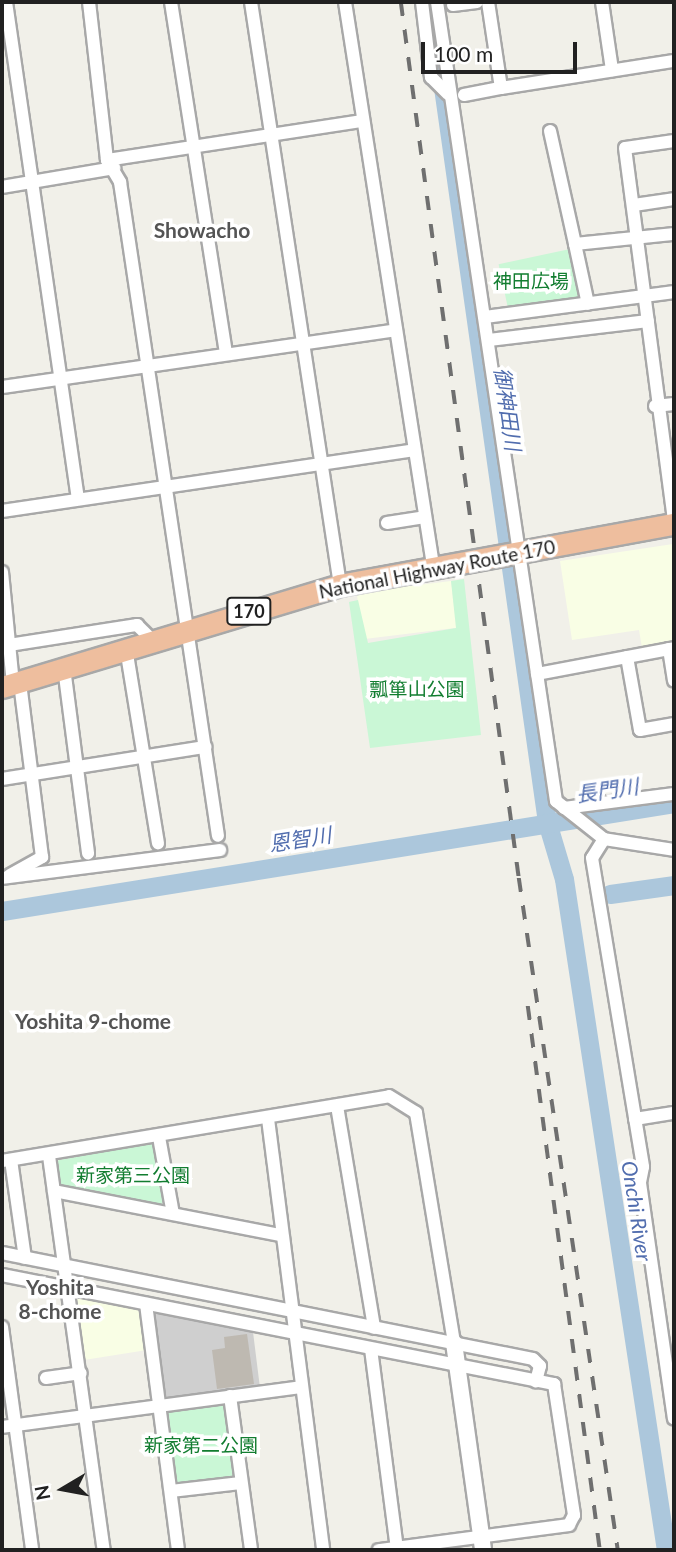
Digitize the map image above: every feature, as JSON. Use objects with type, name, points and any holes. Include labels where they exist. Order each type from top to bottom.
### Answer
[{"type":"highway","name":"National Highway Route 170","points":[[11,684],[187,629],[341,585],[433,565],[674,523]]},
{"type":"street","points":[[6,2],[78,499]]},
{"type":"street","points":[[89,2],[111,164],[147,366],[218,836]]},
{"type":"street","points":[[171,2],[226,354]]},
{"type":"street","points":[[251,2],[341,585]]},
{"type":"street","points":[[345,2],[433,565]]},
{"type":"street","points":[[422,2],[443,91],[489,340],[511,552],[537,674],[556,801],[599,836],[674,850]]},
{"type":"street","points":[[437,2],[443,91]]},
{"type":"street","points":[[453,5],[477,2]]},
{"type":"street","points":[[488,2],[501,88]]},
{"type":"street","points":[[602,2],[612,70]]},
{"type":"street","points":[[464,95],[674,61]]},
{"type":"street","points":[[2,187],[194,146],[363,121]]},
{"type":"street","points":[[550,131],[589,304]]},
{"type":"street","points":[[674,141],[625,148],[648,296],[654,406],[674,523]]},
{"type":"street","points":[[634,205],[674,199]]},
{"type":"street","points":[[575,244],[674,234]]},
{"type":"street","points":[[485,317],[674,292]]},
{"type":"street","points":[[489,340],[648,321]]},
{"type":"street","points":[[2,387],[396,330]]},
{"type":"street","points":[[654,406],[674,404]]},
{"type":"street","points":[[660,440],[674,438]]},
{"type":"street","points":[[2,511],[415,450]]},
{"type":"street","points":[[387,523],[425,517]]},
{"type":"street","points":[[2,572],[11,684],[32,774],[42,857],[4,878]]},
{"type":"street","points":[[9,645],[137,625],[152,640]]},
{"type":"street","points":[[126,648],[158,843]]},
{"type":"street","points":[[537,674],[672,648],[674,681]]},
{"type":"street","points":[[628,657],[640,730],[674,724]]},
{"type":"street","points":[[64,668],[88,853]]},
{"type":"street","points":[[2,779],[205,747]]},
{"type":"street","points":[[566,809],[674,794]]},
{"type":"street","points":[[599,836],[592,858],[635,1119],[674,1412]]},
{"type":"street","points":[[4,878],[220,850]]},
{"type":"street","points":[[24,1258],[7,1160],[49,1156],[389,1096],[416,1113],[454,1343],[482,1544]]},
{"type":"street","points":[[337,1106],[374,1328]]},
{"type":"street","points":[[635,1119],[674,1112]]},
{"type":"street","points":[[268,1119],[280,1235],[323,1550]]},
{"type":"street","points":[[159,1136],[173,1214]]},
{"type":"street","points":[[49,1156],[70,1288],[104,1550]]},
{"type":"street","points":[[54,1191],[280,1235]]},
{"type":"street","points":[[2,1253],[533,1359],[540,1366],[536,1381]]},
{"type":"street","points":[[2,1275],[554,1384],[575,1515],[569,1525],[482,1544],[379,1550]]},
{"type":"street","points":[[146,1304],[178,1550]]},
{"type":"street","points":[[2,1327],[8,1426],[32,1550]]},
{"type":"street","points":[[371,1349],[397,1549]]},
{"type":"street","points":[[46,1378],[81,1373]]},
{"type":"street","points":[[8,1426],[300,1387]]},
{"type":"street","points":[[230,1396],[251,1550]]},
{"type":"street","points":[[171,1492],[241,1483]]},
{"type":"shaded area","points":[[673,544],[674,643],[642,648],[639,630],[572,640],[560,561]]},
{"type":"shaded area","points":[[451,581],[457,628],[362,639],[357,593]]},
{"type":"shaded area","points":[[82,1296],[138,1308],[147,1350],[84,1360],[76,1300]]},
{"type":"shaded area","points":[[159,1312],[253,1332],[260,1388],[168,1400],[162,1395],[152,1318]]},
{"type":"green space","name":"神田広場","points":[[570,249],[581,302],[510,317],[499,264]]},
{"type":"green space","name":"瓢箪山公園","points":[[464,579],[481,735],[370,748],[349,602],[358,600],[368,643],[456,628],[451,581]]},
{"type":"green space","name":"新家第三公園","points":[[152,1143],[158,1149],[163,1209],[64,1190],[54,1180],[52,1167],[59,1160]]},
{"type":"green space","name":"新家第二公園","points":[[221,1401],[227,1407],[237,1474],[232,1480],[175,1485],[164,1416],[170,1409]]},
{"type":"building","points":[[247,1334],[254,1384],[217,1389],[212,1350],[225,1348],[224,1337]]},
{"type":"waterway","name":"御神田川","points":[[433,17],[547,822],[564,879],[666,1550]]},
{"type":"waterway","name":"恩智川","points":[[2,911],[674,803]]},
{"type":"waterway","points":[[610,894],[674,885]]},
{"type":"railway","points":[[401,2],[519,878],[618,1550]]},
{"type":"railway","points":[[528,1006],[600,1550]]},
{"type":"district","name":"Showacho","points":[[202,230]]},
{"type":"district","name":"Yoshita 9-chome","points":[[93,1021]]},
{"type":"district","name":"Yoshita 8-chome","points":[[60,1299]]},
{"type":"water label","name":"長門川","points":[[607,790]]},
{"type":"water label","name":"Onchi River","points":[[637,1211]]}]
